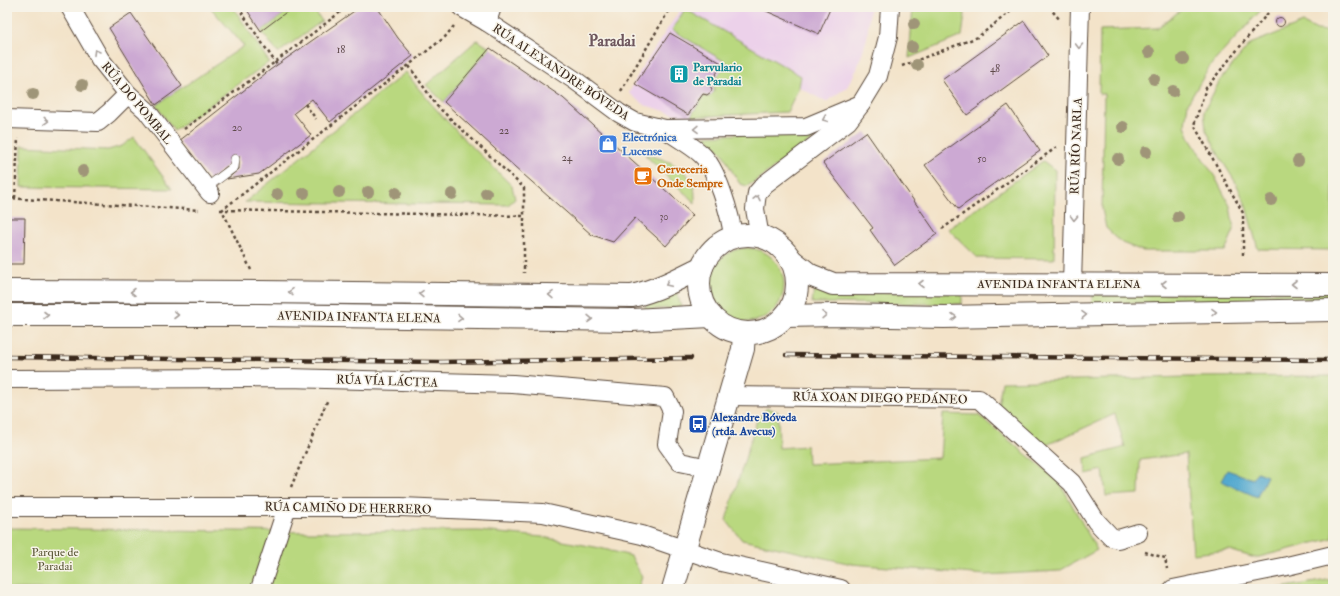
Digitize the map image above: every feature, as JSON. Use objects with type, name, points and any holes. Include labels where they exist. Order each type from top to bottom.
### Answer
[{"type":"street","name":"RÚA DO POMBAL","points":[[70,7],[100,59],[128,94],[146,110],[211,197]]},
{"type":"street","name":"RÚA ALEXANDRE BÓVEDA","points":[[461,7],[490,15],[619,113],[635,122],[665,130],[806,127],[861,104]]},
{"type":"street","points":[[760,237],[755,208],[757,193],[766,184],[848,121],[861,104],[878,76],[888,37],[890,7]]},
{"type":"street","name":"RÚA RÍO NARLA","points":[[1072,284],[1080,7]]},
{"type":"street","points":[[10,127],[98,122],[110,113],[128,94]]},
{"type":"street","name":"RÚA ALEXANDRE BÓVEDA","points":[[665,130],[702,154],[715,174],[731,221],[733,237]]},
{"type":"street","points":[[751,234],[760,237],[768,238],[782,247],[791,260],[797,274],[797,289],[793,303],[785,316],[774,326],[759,331],[744,333],[730,329],[711,316],[701,297],[699,282],[702,267],[709,254],[720,244],[733,237],[751,234]]},
{"type":"street","name":"AVENIDA INFANTA ELENA","points":[[791,260],[810,275],[833,284],[1333,284]]},
{"type":"street","name":"AVENIDA INFANTA ELENA","points":[[7,292],[260,292],[632,296],[666,286],[702,267]]},
{"type":"street","points":[[785,316],[835,315],[944,318],[1333,310]]},
{"type":"street","name":"AVENIDA INFANTA ELENA","points":[[7,315],[259,315],[632,320],[711,316]]},
{"type":"street","points":[[673,589],[744,349],[744,333]]},
{"type":"street","name":"RÚA VÍA LÁCTEA","points":[[7,379],[336,379],[513,384],[665,397],[672,411],[667,444],[680,462],[709,468]]},
{"type":"street","name":"RÚA XOAN DIEGO PEDÁNEO","points":[[730,396],[979,399],[1072,483],[1096,521],[1112,536],[1118,539],[1138,532]]},
{"type":"street","name":"RÚA CAMIÑO DE HERRERO","points":[[7,507],[401,507],[542,513],[642,535],[685,550]]},
{"type":"street","points":[[260,589],[287,507]]},
{"type":"street","points":[[685,550],[721,562],[841,589]]},
{"type":"street","points":[[1173,589],[1333,555]]},
{"type":"lane","points":[[211,197],[234,167],[235,160]]},
{"type":"path","points":[[238,7],[276,64]]},
{"type":"path","points":[[169,141],[276,64],[347,7]]},
{"type":"path","points":[[619,95],[671,7]]},
{"type":"path","points":[[902,66],[978,37],[1016,7]]},
{"type":"path","points":[[1049,7],[1061,22]]},
{"type":"path","points":[[1243,254],[1243,213],[1194,125],[1206,88],[1273,7]]},
{"type":"path","points":[[222,210],[445,38],[455,24]]},
{"type":"path","points":[[408,66],[437,106],[524,188],[524,276]]},
{"type":"path","points":[[305,104],[316,119]]},
{"type":"path","points":[[10,127],[19,135],[15,198]]},
{"type":"path","points":[[942,230],[1058,146]]},
{"type":"path","points":[[211,197],[222,210],[252,272]]},
{"type":"path","points":[[7,198],[203,210]]},
{"type":"path","points":[[192,204],[196,210]]},
{"type":"path","points":[[222,210],[524,216]]},
{"type":"path","points":[[290,489],[336,379]]},
{"type":"path","points":[[1138,532],[1137,547],[1144,552],[1165,558],[1167,568]]},
{"type":"shaded area","points":[[682,7],[870,7],[867,38],[857,69],[847,87],[826,102],[799,87],[787,112],[689,118],[644,105],[629,93],[641,69]]},
{"type":"green space","points":[[210,7],[233,7],[269,62],[174,131],[156,105],[244,46]]},
{"type":"green space","points":[[293,7],[312,7],[322,21],[278,53],[261,31]]},
{"type":"green space","points":[[913,7],[960,7],[965,14],[962,36],[909,58]]},
{"type":"green space","points":[[1185,7],[1263,7],[1210,66],[1188,103],[1185,125],[1190,139],[1215,177],[1230,206],[1234,230],[1225,251],[1143,251],[1122,243],[1106,228],[1102,209],[1104,94],[1099,94],[1100,30],[1157,28]]},
{"type":"green space","points":[[685,9],[801,76],[799,87],[787,112],[690,117],[704,96],[709,97],[714,92],[712,84],[727,63],[672,30]]},
{"type":"green space","points":[[1303,23],[1317,30],[1329,31],[1333,28],[1333,250],[1258,249],[1245,203],[1236,183],[1221,159],[1206,130],[1204,111],[1220,80],[1250,44]]},
{"type":"green space","points":[[477,40],[490,48],[444,102],[426,85]]},
{"type":"green space","points":[[406,72],[443,117],[512,186],[515,199],[508,205],[245,202]]},
{"type":"green space","points":[[827,129],[747,186],[740,184],[723,154],[705,136]]},
{"type":"green space","points":[[134,137],[172,189],[21,187],[22,146],[108,150],[122,146]]},
{"type":"green space","points":[[7,145],[12,146],[11,173],[7,173]]},
{"type":"green space","points":[[645,155],[660,158],[681,169],[691,180],[694,187],[695,203]]},
{"type":"green space","points":[[1043,161],[1055,170],[1054,259],[978,258],[948,229]]},
{"type":"green space","points":[[747,248],[768,254],[778,264],[784,285],[778,306],[768,316],[747,322],[726,316],[716,306],[710,285],[716,264],[726,254]]},
{"type":"green space","points":[[814,289],[834,292],[962,293],[962,304],[812,303]]},
{"type":"green space","points":[[1333,291],[1333,299],[1092,304],[1093,295]]},
{"type":"green space","points":[[677,292],[681,307],[645,310],[645,306],[661,301]]},
{"type":"green space","points":[[1333,376],[1333,538],[1255,558],[1229,550],[1193,554],[1186,454],[1140,460],[1139,494],[1106,496],[1103,470],[1086,474],[1085,458],[1125,447],[1115,414],[1044,446],[998,406],[1002,382],[1187,377]]},
{"type":"green space","points":[[767,408],[778,412],[779,448],[807,446],[808,464],[940,458],[943,414],[978,415],[1059,481],[1097,550],[1059,571],[986,575],[852,564],[742,540],[726,520],[757,420]]},
{"type":"green space","name":"Parque de Paradai","points":[[7,528],[313,532],[479,531],[542,537],[600,548],[631,556],[642,577],[638,589],[7,589]]},
{"type":"green space","points":[[1333,579],[1333,589],[1274,589]]},
{"type":"water","points":[[1227,470],[1253,479],[1257,472],[1267,476],[1257,497],[1221,481]]},
{"type":"building","points":[[245,7],[293,7],[261,31]]},
{"type":"building","points":[[360,7],[377,7],[398,38],[413,56],[330,122],[312,99],[294,113],[311,135],[259,174],[227,179],[239,169],[239,156],[210,180],[179,141],[270,70]]},
{"type":"building","points":[[757,7],[825,7],[830,9],[819,34]]},
{"type":"building","points":[[131,13],[182,86],[156,105],[109,28]]},
{"type":"building","points":[[1280,17],[1285,22],[1280,27],[1275,22]]},
{"type":"building","points":[[1024,21],[1048,56],[967,115],[942,80]]},
{"type":"building","name":"Parvulario de Paradai","points":[[670,33],[723,64],[709,84],[712,89],[711,92],[707,95],[703,94],[688,115],[635,84]]},
{"type":"building","points":[[490,48],[563,98],[693,215],[666,246],[635,218],[613,242],[592,235],[444,102]]},
{"type":"building","points":[[1008,105],[1040,151],[958,209],[925,165]]},
{"type":"building","points":[[866,132],[937,234],[895,265],[870,230],[873,228],[823,163]]},
{"type":"building","points":[[7,218],[25,218],[24,264],[7,264]]},
{"type":"railway","points":[[786,355],[1333,360]]},
{"type":"railway","points":[[7,357],[439,362],[691,358]]},
{"type":"place","name":"Parvulario de Paradai","points":[[679,74]]},
{"type":"place","name":"Electrónica Lucense","points":[[608,144]]},
{"type":"place","name":"Cerveceria Onde Sempre","points":[[643,176]]},
{"type":"place","name":"Alexandre Bóveda (rtda. Avecus)","points":[[698,424]]},
{"type":"district","name":"Paradai","points":[[612,40]]}]
